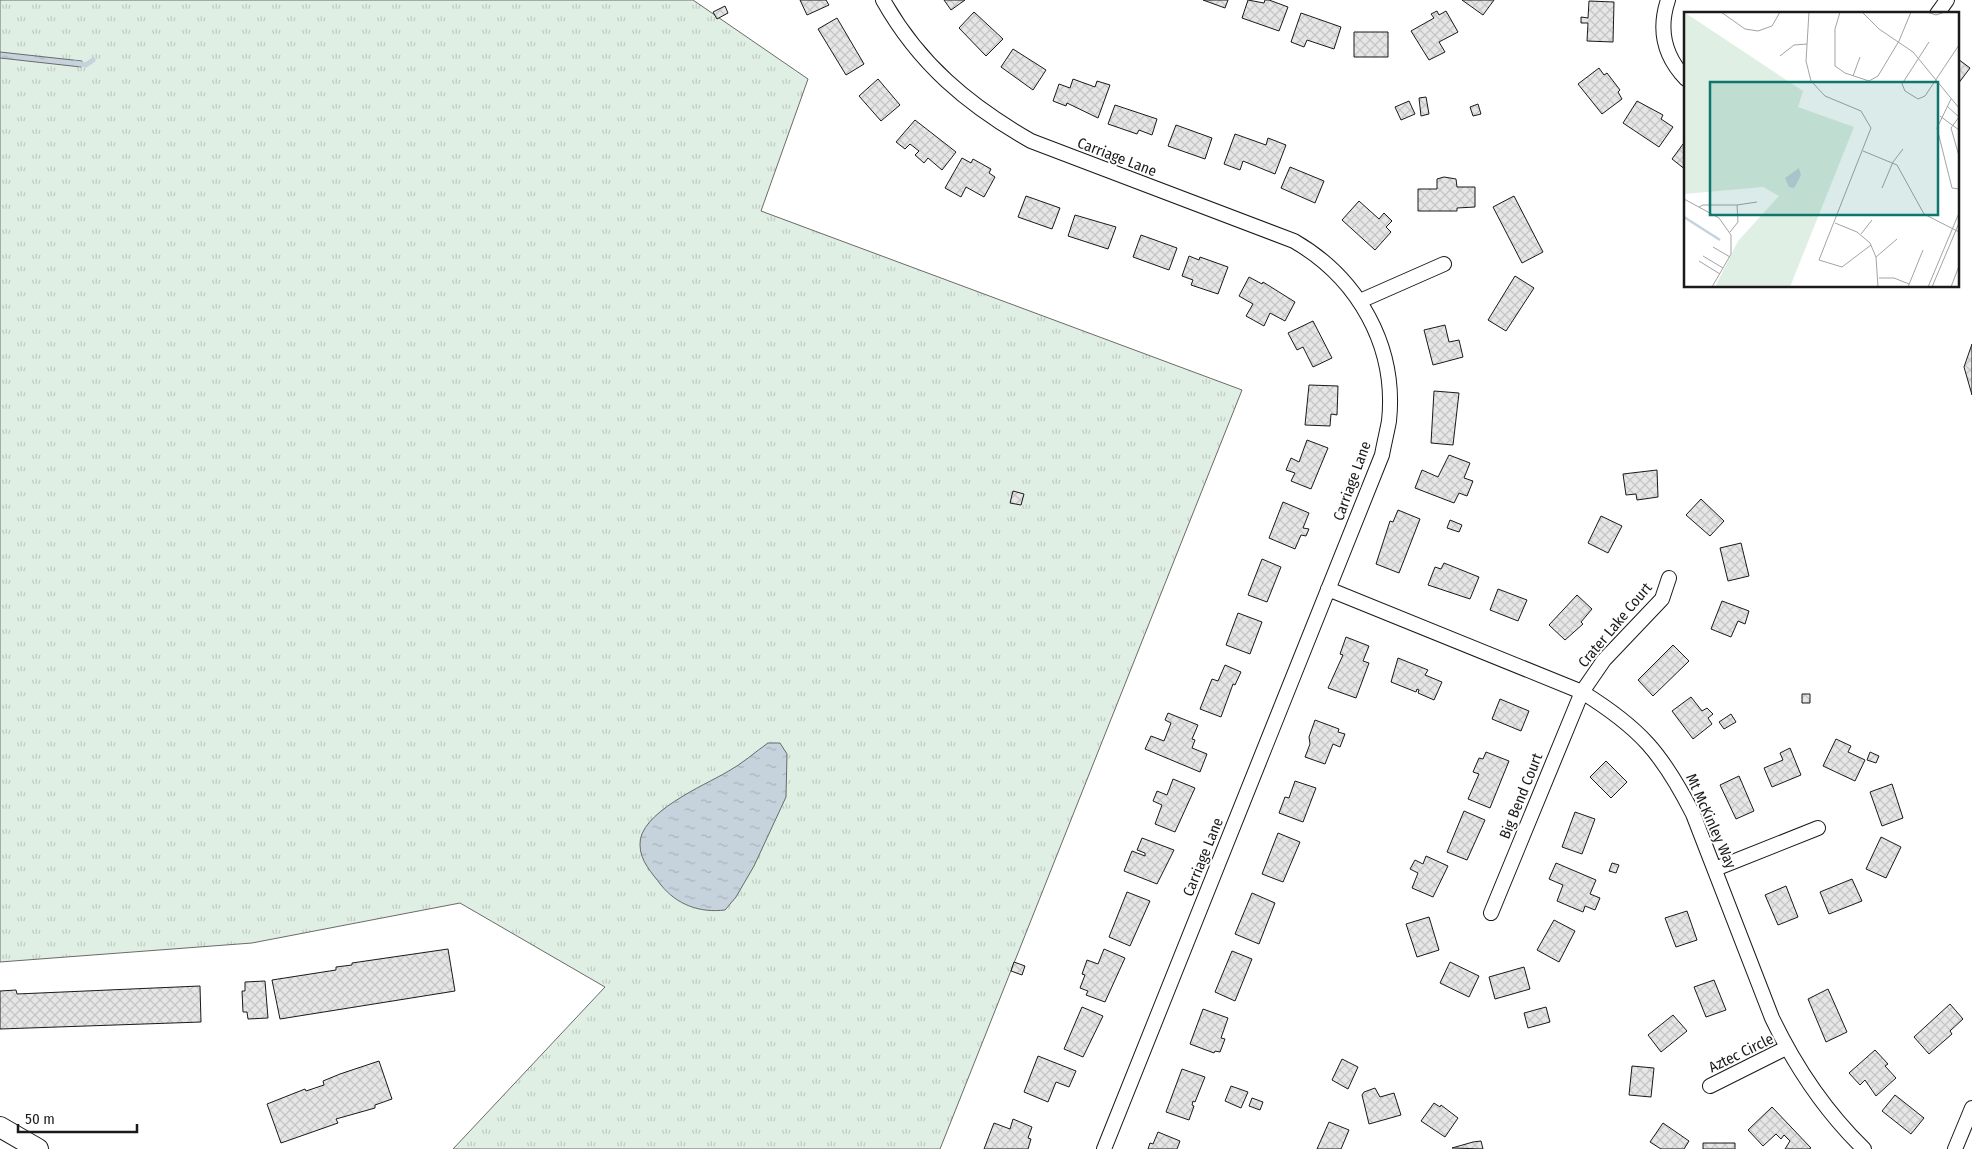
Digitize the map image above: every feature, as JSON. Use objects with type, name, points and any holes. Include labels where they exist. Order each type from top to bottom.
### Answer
[{"type":"street","name":"Carriage Lane","points":[[883,0],[893,19],[924,58],[954,89],[992,119],[1031,141],[1294,241],[1325,262],[1360,300],[1376,332],[1387,368],[1389,421],[1382,455],[1104,1149]]},
{"type":"street","points":[[1668,0],[1663,14],[1665,46],[1672,64],[1684,77]]},
{"type":"street","points":[[1938,12],[1947,0]]},
{"type":"street","points":[[1360,300],[1444,264]]},
{"type":"street","name":"Crater Lake Court","points":[[1582,692],[1604,660],[1662,599],[1669,578]]},
{"type":"street","name":"Mt McKinley Way","points":[[1328,589],[1582,692],[1616,713],[1657,753],[1677,783],[1689,806],[1772,1018],[1786,1048],[1828,1109],[1864,1149]]},
{"type":"street","name":"Big Bend Court","points":[[1491,913],[1582,692]]},
{"type":"street","points":[[1715,869],[1818,828]]},
{"type":"street","name":"Aztec Circle","points":[[1710,1086],[1786,1048]]},
{"type":"street","points":[[1955,1149],[1972,1108]]},
{"type":"street","points":[[0,1127],[38,1149]]},
{"type":"green space","points":[[0,0],[693,0],[808,79],[761,211],[1242,390],[940,1149],[453,1149],[605,987],[460,903],[252,943],[0,962]]},
{"type":"water","points":[[0,52],[82,61],[81,67],[0,58]]},
{"type":"water","points":[[768,743],[780,743],[787,754],[786,797],[754,866],[736,897],[725,910],[716,911],[698,909],[674,898],[661,885],[644,862],[640,845],[642,833],[661,811],[674,801],[733,769]]},
{"type":"building","points":[[800,0],[826,0],[829,5],[807,15]]},
{"type":"building","points":[[944,0],[965,0],[951,10]]},
{"type":"building","points":[[1203,0],[1228,0],[1225,8]]},
{"type":"building","points":[[1248,0],[1264,3],[1265,0],[1269,0],[1288,7],[1279,31],[1242,18]]},
{"type":"building","points":[[1462,0],[1494,0],[1483,15]]},
{"type":"building","points":[[1589,1],[1614,2],[1613,42],[1587,41],[1588,23],[1581,23],[1581,17],[1588,18]]},
{"type":"building","points":[[725,6],[728,13],[717,19],[713,12]]},
{"type":"building","points":[[1437,11],[1439,15],[1446,11],[1458,32],[1439,42],[1445,52],[1429,60],[1411,31],[1434,18],[1431,14]]},
{"type":"building","points":[[974,12],[1003,39],[986,56],[959,28]]},
{"type":"building","points":[[1301,13],[1341,27],[1334,49],[1307,40],[1304,47],[1291,42]]},
{"type":"building","points":[[837,18],[864,64],[846,75],[818,29]]},
{"type":"building","points":[[1354,32],[1388,32],[1388,57],[1354,57]]},
{"type":"building","points":[[1013,49],[1046,70],[1033,90],[1001,67]]},
{"type":"building","points":[[1960,60],[1970,68],[1960,81]]},
{"type":"building","points":[[1599,68],[1604,75],[1607,73],[1620,90],[1618,92],[1622,99],[1602,114],[1578,84]]},
{"type":"building","points":[[878,79],[900,105],[881,121],[859,96]]},
{"type":"building","points":[[1073,79],[1095,87],[1097,81],[1110,85],[1098,118],[1067,103],[1066,106],[1053,101],[1059,84],[1070,88]]},
{"type":"building","points":[[1426,97],[1429,114],[1421,116],[1419,98]]},
{"type":"building","points":[[1409,101],[1415,114],[1401,120],[1395,107]]},
{"type":"building","points":[[1637,101],[1663,115],[1661,119],[1673,127],[1659,147],[1623,123]]},
{"type":"building","points":[[1478,104],[1481,114],[1473,116],[1470,107]]},
{"type":"building","points":[[1115,105],[1157,119],[1152,135],[1139,130],[1137,134],[1108,124]]},
{"type":"building","points":[[915,120],[956,152],[942,170],[928,158],[924,163],[915,155],[919,151],[910,144],[905,149],[896,142]]},
{"type":"building","points":[[1176,125],[1212,138],[1205,159],[1168,146]]},
{"type":"building","points":[[1235,134],[1266,145],[1268,138],[1286,145],[1275,174],[1243,161],[1240,170],[1224,164]]},
{"type":"building","points":[[1684,143],[1684,168],[1672,159]]},
{"type":"building","points":[[962,158],[971,163],[973,159],[991,169],[989,173],[995,177],[984,197],[966,187],[961,197],[945,188]]},
{"type":"building","points":[[1290,167],[1324,181],[1315,203],[1281,188]]},
{"type":"building","points":[[1444,177],[1456,179],[1457,187],[1475,187],[1475,207],[1457,208],[1457,211],[1418,211],[1418,189],[1437,189],[1437,179]]},
{"type":"building","points":[[1026,196],[1060,208],[1052,229],[1018,217]]},
{"type":"building","points":[[1514,196],[1543,252],[1522,263],[1493,207]]},
{"type":"building","points":[[1359,201],[1379,219],[1384,213],[1392,221],[1386,227],[1391,232],[1375,250],[1342,220]]},
{"type":"building","points":[[1075,215],[1116,227],[1108,249],[1068,236]]},
{"type":"building","points":[[1141,235],[1177,248],[1169,270],[1133,257]]},
{"type":"building","points":[[1189,256],[1199,260],[1200,257],[1228,267],[1218,294],[1191,285],[1193,280],[1182,276]]},
{"type":"building","points":[[1515,276],[1534,288],[1506,331],[1488,320]]},
{"type":"building","points":[[1249,277],[1262,284],[1263,282],[1295,302],[1285,321],[1270,313],[1264,326],[1246,316],[1253,304],[1239,296]]},
{"type":"building","points":[[1313,321],[1332,358],[1313,367],[1303,347],[1297,350],[1288,333]]},
{"type":"building","points":[[1445,325],[1449,342],[1459,340],[1463,357],[1433,365],[1424,330]]},
{"type":"building","points":[[1972,344],[1972,395],[1964,367]]},
{"type":"building","points":[[1309,385],[1338,386],[1337,415],[1331,414],[1330,426],[1305,425]]},
{"type":"building","points":[[1434,391],[1459,393],[1453,445],[1431,443]]},
{"type":"building","points":[[1307,440],[1328,448],[1311,489],[1291,481],[1295,473],[1286,470],[1291,458],[1299,462]]},
{"type":"building","points":[[1449,455],[1470,463],[1464,478],[1473,481],[1467,496],[1459,493],[1454,503],[1415,488],[1422,470],[1438,477]]},
{"type":"building","points":[[1657,470],[1658,497],[1637,500],[1636,494],[1626,495],[1623,474]]},
{"type":"building","points":[[1013,491],[1024,494],[1021,505],[1010,503]]},
{"type":"building","points":[[1701,499],[1724,521],[1710,536],[1686,515]]},
{"type":"building","points":[[1283,502],[1309,513],[1303,528],[1309,529],[1306,536],[1301,535],[1295,549],[1269,538]]},
{"type":"building","points":[[1398,510],[1420,519],[1399,573],[1376,564],[1390,521],[1393,522]]},
{"type":"building","points":[[1601,516],[1622,526],[1608,553],[1588,543]]},
{"type":"building","points":[[1450,520],[1462,525],[1459,532],[1447,528]]},
{"type":"building","points":[[1741,543],[1749,576],[1728,581],[1720,548]]},
{"type":"building","points":[[1262,559],[1281,567],[1267,602],[1248,595]]},
{"type":"building","points":[[1444,563],[1479,577],[1470,599],[1428,585],[1435,567],[1441,569]]},
{"type":"building","points":[[1498,589],[1527,600],[1518,621],[1490,610]]},
{"type":"building","points":[[1577,595],[1592,609],[1581,622],[1583,624],[1565,640],[1549,625]]},
{"type":"building","points":[[1722,601],[1749,611],[1745,624],[1738,621],[1731,637],[1711,629]]},
{"type":"building","points":[[1238,613],[1262,622],[1250,654],[1226,645]]},
{"type":"building","points":[[1346,637],[1369,646],[1363,661],[1369,663],[1356,698],[1328,688],[1343,655],[1340,654]]},
{"type":"building","points":[[1673,645],[1689,661],[1653,696],[1638,680]]},
{"type":"building","points":[[1398,658],[1428,670],[1425,675],[1442,682],[1434,700],[1418,693],[1419,690],[1417,689],[1416,692],[1391,682]]},
{"type":"building","points":[[1225,665],[1241,672],[1235,685],[1233,684],[1221,717],[1200,709],[1212,679],[1218,681]]},
{"type":"building","points":[[1802,694],[1810,694],[1810,703],[1802,703]]},
{"type":"building","points":[[1691,697],[1702,711],[1707,708],[1713,714],[1708,718],[1712,724],[1693,739],[1672,711]]},
{"type":"building","points":[[1500,699],[1529,711],[1521,731],[1492,719]]},
{"type":"building","points":[[1168,713],[1198,725],[1192,739],[1195,740],[1192,748],[1207,754],[1200,772],[1145,749],[1151,736],[1164,741],[1171,723],[1165,720]]},
{"type":"building","points":[[1731,714],[1736,722],[1724,729],[1719,722]]},
{"type":"building","points":[[1315,720],[1339,729],[1338,732],[1345,734],[1340,747],[1333,744],[1325,764],[1305,757]]},
{"type":"building","points":[[1836,739],[1851,746],[1848,752],[1865,760],[1855,781],[1823,766]]},
{"type":"building","points":[[1790,748],[1801,775],[1772,787],[1764,768],[1783,760],[1780,753]]},
{"type":"building","points":[[1486,752],[1509,761],[1490,808],[1468,799],[1479,774],[1473,772],[1479,758],[1483,759]]},
{"type":"building","points":[[1870,752],[1879,756],[1876,763],[1867,760]]},
{"type":"building","points":[[1606,761],[1627,782],[1611,798],[1590,777]]},
{"type":"building","points":[[1739,776],[1754,811],[1736,819],[1720,785]]},
{"type":"building","points":[[1173,779],[1195,788],[1175,832],[1155,824],[1162,805],[1153,801],[1157,791],[1167,795]]},
{"type":"building","points":[[1295,781],[1316,788],[1303,822],[1279,813],[1285,797],[1289,798]]},
{"type":"building","points":[[1892,784],[1903,818],[1882,826],[1870,792]]},
{"type":"building","points":[[1464,811],[1485,820],[1467,860],[1447,852]]},
{"type":"building","points":[[1575,812],[1595,819],[1582,854],[1562,847]]},
{"type":"building","points":[[1278,833],[1300,842],[1283,882],[1262,874]]},
{"type":"building","points":[[1881,837],[1901,847],[1886,878],[1866,869]]},
{"type":"building","points":[[1142,838],[1174,850],[1157,884],[1124,871],[1132,851],[1145,856],[1145,853],[1137,850]]},
{"type":"building","points":[[1426,856],[1448,866],[1433,897],[1412,888],[1418,873],[1410,869],[1415,860],[1423,864]]},
{"type":"building","points":[[1556,863],[1596,880],[1590,894],[1600,898],[1595,910],[1585,906],[1583,912],[1557,901],[1563,885],[1549,879]]},
{"type":"building","points":[[1612,863],[1619,865],[1616,873],[1609,871]]},
{"type":"building","points":[[1852,879],[1862,901],[1829,914],[1820,892]]},
{"type":"building","points":[[1786,886],[1798,917],[1778,925],[1765,895]]},
{"type":"building","points":[[1127,892],[1150,901],[1130,946],[1109,937]]},
{"type":"building","points":[[1252,893],[1275,903],[1259,944],[1235,934]]},
{"type":"building","points":[[1687,911],[1697,940],[1676,947],[1665,918]]},
{"type":"building","points":[[1429,917],[1439,950],[1417,957],[1406,924]]},
{"type":"building","points":[[1554,920],[1575,931],[1559,962],[1537,950]]},
{"type":"building","points":[[448,949],[455,991],[280,1019],[272,980],[336,970],[336,967],[352,965],[352,963]]},
{"type":"building","points":[[1104,949],[1125,958],[1105,1002],[1086,995],[1088,991],[1080,988],[1085,975],[1082,974],[1087,960],[1098,964]]},
{"type":"building","points":[[1232,951],[1252,959],[1235,1001],[1215,992]]},
{"type":"building","points":[[1014,962],[1025,966],[1022,975],[1011,971]]},
{"type":"building","points":[[1450,962],[1479,976],[1469,997],[1440,983]]},
{"type":"building","points":[[1524,967],[1530,989],[1495,999],[1489,977]]},
{"type":"building","points":[[1714,980],[1726,1010],[1706,1017],[1694,987]]},
{"type":"building","points":[[265,981],[268,1018],[248,1019],[247,1012],[243,1012],[242,991],[245,991],[245,982]]},
{"type":"building","points":[[200,986],[201,1022],[0,1029],[0,991],[16,990],[17,994]]},
{"type":"building","points":[[1828,989],[1847,1032],[1826,1042],[1808,999]]},
{"type":"building","points":[[1950,1004],[1963,1019],[1950,1031],[1952,1034],[1929,1054],[1914,1037]]},
{"type":"building","points":[[1082,1007],[1103,1016],[1083,1057],[1064,1049]]},
{"type":"building","points":[[1546,1007],[1550,1022],[1528,1028],[1524,1013]]},
{"type":"building","points":[[1203,1009],[1228,1018],[1221,1038],[1225,1039],[1220,1052],[1215,1051],[1214,1053],[1190,1044]]},
{"type":"building","points":[[1673,1015],[1687,1031],[1661,1052],[1648,1035]]},
{"type":"building","points":[[1875,1050],[1888,1064],[1885,1066],[1896,1078],[1876,1096],[1865,1080],[1860,1085],[1849,1073]]},
{"type":"building","points":[[1038,1056],[1076,1071],[1069,1087],[1056,1082],[1048,1102],[1024,1092]]},
{"type":"building","points":[[1342,1059],[1358,1067],[1348,1089],[1332,1080]]},
{"type":"building","points":[[379,1061],[392,1099],[375,1105],[375,1108],[336,1119],[338,1123],[281,1143],[267,1104],[305,1089],[306,1091],[324,1085],[323,1081]]},
{"type":"building","points":[[1632,1066],[1654,1068],[1651,1097],[1629,1095]]},
{"type":"building","points":[[1182,1069],[1205,1077],[1195,1102],[1193,1101],[1192,1105],[1194,1106],[1189,1120],[1166,1112]]},
{"type":"building","points":[[1231,1086],[1248,1092],[1241,1108],[1225,1101]]},
{"type":"building","points":[[1375,1088],[1380,1097],[1394,1093],[1401,1115],[1369,1124],[1362,1095],[1364,1092]]},
{"type":"building","points":[[1895,1095],[1924,1118],[1911,1134],[1882,1111]]},
{"type":"building","points":[[1252,1098],[1263,1102],[1260,1110],[1249,1106]]},
{"type":"building","points":[[1434,1103],[1440,1107],[1441,1105],[1458,1118],[1445,1137],[1421,1121]]},
{"type":"building","points":[[1772,1107],[1811,1148],[1785,1149],[1790,1141],[1784,1135],[1781,1139],[1776,1134],[1763,1146],[1748,1130]]},
{"type":"building","points":[[1013,1119],[1032,1127],[1028,1138],[1031,1139],[1028,1149],[984,1149],[994,1123],[1010,1129]]},
{"type":"building","points":[[1329,1122],[1349,1130],[1341,1149],[1317,1149]]},
{"type":"building","points":[[1663,1123],[1689,1141],[1684,1149],[1661,1149],[1650,1142]]},
{"type":"building","points":[[1158,1132],[1180,1141],[1177,1149],[1148,1149],[1150,1143],[1153,1144]]},
{"type":"building","points":[[1481,1141],[1483,1149],[1452,1148],[1473,1142]]},
{"type":"building","points":[[1703,1143],[1735,1143],[1735,1149],[1703,1149]]},
{"type":"waterway","points":[[75,63],[86,65],[93,60]]}]
